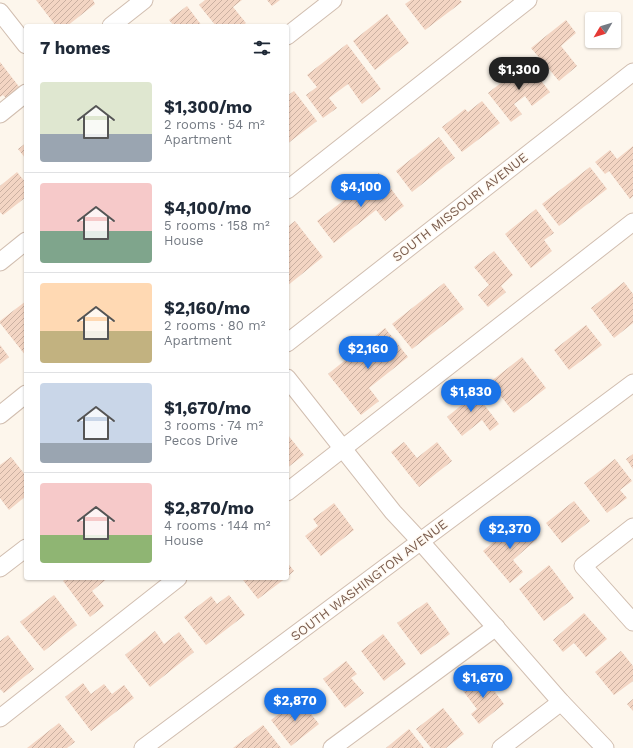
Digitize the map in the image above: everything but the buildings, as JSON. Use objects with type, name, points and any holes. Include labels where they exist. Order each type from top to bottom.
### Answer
[{"type":"street","points":[[114,24],[144,0]]},
{"type":"street","points":[[289,34],[333,0]]},
{"type":"street","points":[[289,188],[528,0]]},
{"type":"street","points":[[0,12],[24,42]]},
{"type":"street","name":"SOUTH MISSOURI AVENUE","points":[[289,341],[633,72]]},
{"type":"street","points":[[0,114],[24,95]]},
{"type":"street","points":[[289,490],[633,222]]},
{"type":"street","points":[[0,262],[24,243]]},
{"type":"street","points":[[289,380],[393,512],[561,702],[604,748]]},
{"type":"street","name":"SOUTH WASHINGTON AVENUE","points":[[143,748],[633,383]]},
{"type":"street","points":[[0,415],[24,396]]},
{"type":"street","points":[[633,527],[583,566],[633,622]]},
{"type":"street","points":[[0,568],[24,550]]},
{"type":"street","points":[[0,718],[175,580]]},
{"type":"street","points":[[332,748],[496,627]]},
{"type":"street","points":[[501,748],[561,702]]}]
